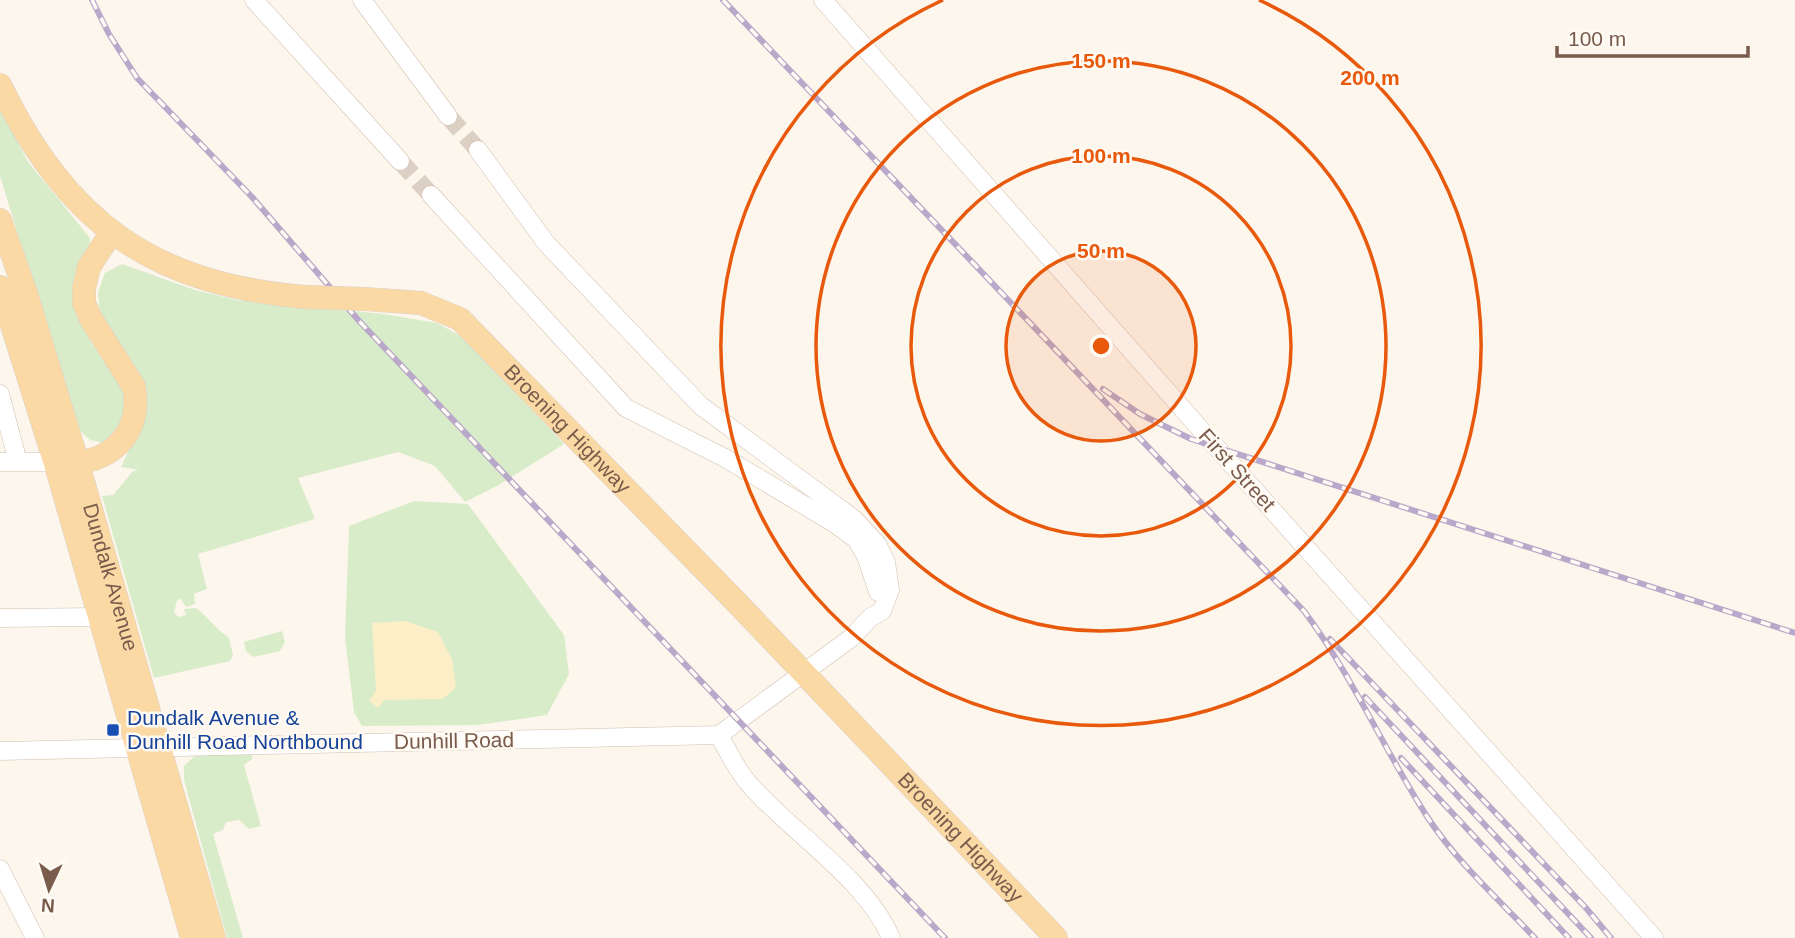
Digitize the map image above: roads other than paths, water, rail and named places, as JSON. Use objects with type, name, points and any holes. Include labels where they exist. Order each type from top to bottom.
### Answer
[{"type":"main road","name":"Broening Highway","points":[[0,85],[37,153],[78,205],[111,233],[152,257],[208,281],[236,289],[304,297],[421,303],[460,319],[803,672],[1056,938]]},
{"type":"main road","name":"Dundalk Avenue","points":[[0,220],[26,293],[78,464],[214,938]]},
{"type":"main road","points":[[55,462],[78,464],[100,457],[117,448],[134,421],[134,387],[91,319],[84,303],[89,267],[111,233]]},
{"type":"main road","name":"Dundalk Avenue","points":[[1,290],[55,462],[192,938]]},
{"type":"street","points":[[254,0],[400,161]]},
{"type":"street","points":[[362,0],[448,116]]},
{"type":"street","name":"First Street","points":[[823,0],[1654,938]]},
{"type":"street","points":[[478,150],[546,243],[701,406],[854,519],[877,544],[886,562],[890,590],[882,611],[871,617],[851,638],[719,735],[748,784],[865,896],[891,938]]},
{"type":"street","points":[[431,195],[626,408],[725,458],[856,539],[866,556],[878,592]]},
{"type":"street","points":[[0,394],[9,462],[55,462]]},
{"type":"street","points":[[0,618],[99,617]]},
{"type":"street","name":"Dunhill Road","points":[[0,751],[719,735]]},
{"type":"street","points":[[0,869],[35,938]]},
{"type":"tunnel","points":[[448,116],[478,150]]},
{"type":"tunnel","points":[[400,161],[431,195]]},
{"type":"railway","points":[[92,0],[109,34],[137,78],[252,197],[360,322],[945,938]]},
{"type":"railway","points":[[723,0],[1304,611],[1337,661],[1439,834],[1478,880],[1535,938]]},
{"type":"railway","points":[[1103,389],[1140,414],[1191,439],[1795,633]]},
{"type":"railway","points":[[1330,639],[1586,908],[1611,938]]},
{"type":"railway","points":[[1365,697],[1591,938]]},
{"type":"railway","points":[[1401,758],[1569,938]]},
{"type":"place","name":"Dundalk Avenue & Dunhill Road Northbound","points":[[113,730]]}]
